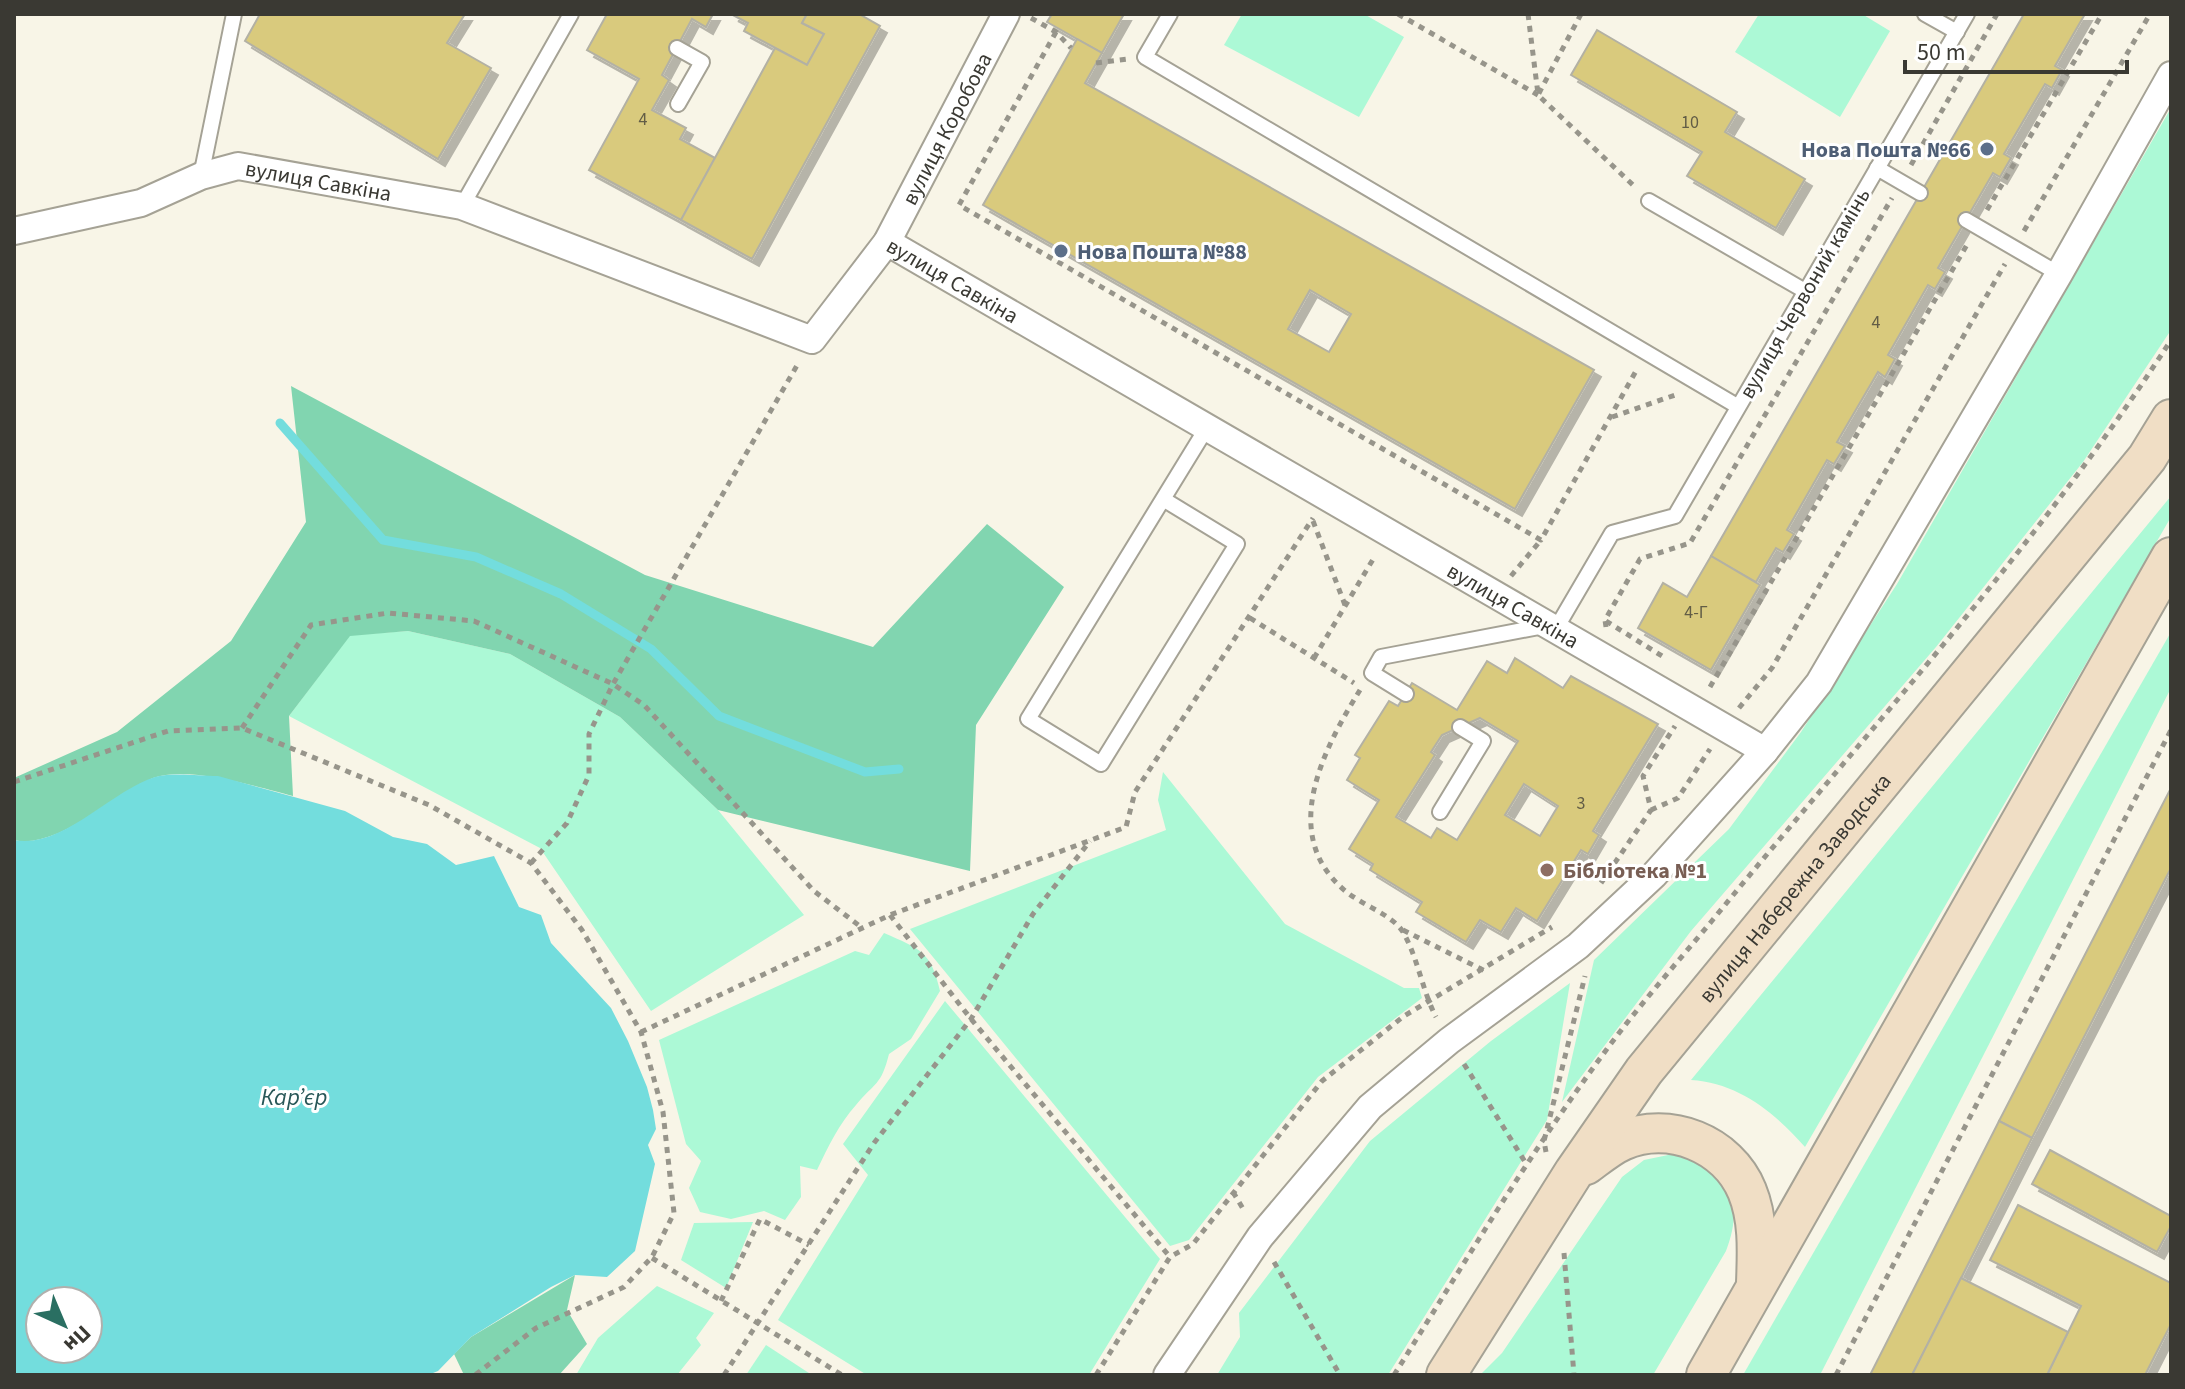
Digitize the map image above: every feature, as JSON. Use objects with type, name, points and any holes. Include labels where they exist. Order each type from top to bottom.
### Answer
[{"type":"main road","name":"вулиця Набережна Заводська","points":[[1446,1375],[1574,1172],[1644,1071],[2147,458],[2171,419]]},
{"type":"main road","points":[[1706,1375],[2171,557]]},
{"type":"main road","points":[[1574,1172],[1622,1141],[1649,1133],[1678,1135],[1706,1144],[1734,1169],[1747,1191],[1757,1241],[1756,1286]]},
{"type":"street","name":"вулиця Коробова","points":[[887,242],[1006,14]]},
{"type":"street","points":[[1167,1375],[1260,1237],[1370,1107],[1449,1041],[1578,946],[1654,875],[1765,751],[1819,683],[2059,274],[2171,75]]},
{"type":"street","name":"вулиця Савкіна","points":[[14,231],[141,203],[201,176],[238,166],[462,206],[812,340],[887,242],[1611,664],[1684,723],[1765,751]]},
{"type":"lane","points":[[201,176],[234,14]]},
{"type":"lane","points":[[462,206],[571,14]]},
{"type":"lane","points":[[1170,14],[1145,57],[1737,406]]},
{"type":"lane","points":[[1925,14],[1957,32]]},
{"type":"lane","name":"вулиця Червоний камінь","points":[[1550,629],[1612,533],[1675,516],[1967,14]]},
{"type":"lane","points":[[677,48],[702,62],[678,104]]},
{"type":"lane","points":[[1877,168],[1920,193]]},
{"type":"lane","points":[[1649,201],[1805,291]]},
{"type":"lane","points":[[1972,223],[2059,274]]},
{"type":"lane","points":[[1163,499],[1237,544],[1101,764],[1028,719],[1163,499],[1206,429]]},
{"type":"lane","points":[[1406,694],[1372,673],[1381,657],[1550,629]]},
{"type":"lane","points":[[1440,812],[1483,741],[1460,727]]},
{"type":"path","points":[[1024,14],[1056,32],[1071,48]]},
{"type":"path","points":[[1398,14],[1538,95],[1649,201]]},
{"type":"path","points":[[1528,14],[1538,95]]},
{"type":"path","points":[[1538,95],[1581,14]]},
{"type":"path","points":[[1611,664],[1605,620],[1640,559],[1690,543],[1997,14]]},
{"type":"path","points":[[1651,810],[1643,776],[1710,686],[1972,223],[2102,14]]},
{"type":"path","points":[[1598,889],[1651,810],[1678,798],[1718,737],[1772,668],[2150,14]]},
{"type":"path","points":[[1056,32],[959,205],[1541,540]]},
{"type":"path","points":[[1096,63],[1145,57]]},
{"type":"path","points":[[531,863],[567,823],[589,775],[589,734],[613,684],[812,340]]},
{"type":"path","points":[[1394,1375],[1527,1165],[1604,1052],[1964,619],[2110,435],[2171,340]]},
{"type":"path","points":[[1494,597],[1541,540],[1646,353]]},
{"type":"path","points":[[1611,417],[1702,386]]},
{"type":"path","points":[[1312,519],[1345,606]]},
{"type":"path","points":[[1314,658],[1388,535]]},
{"type":"path","points":[[242,728],[311,625],[388,613],[474,621],[613,684],[644,705],[814,891],[861,927]]},
{"type":"path","points":[[1250,618],[1361,688]]},
{"type":"path","points":[[1372,673],[1361,688],[1315,777],[1310,816],[1311,838],[1326,871],[1343,890],[1402,929],[1485,971]]},
{"type":"path","points":[[1663,719],[1684,723]]},
{"type":"path","points":[[14,782],[168,731],[242,728],[429,805],[531,863],[582,930],[641,1032],[663,1112],[674,1213],[652,1257],[624,1287],[536,1328],[475,1375]]},
{"type":"path","points":[[1836,1375],[2171,730]]},
{"type":"path","points":[[1699,740],[1718,737]]},
{"type":"path","points":[[724,1375],[874,1143],[971,1019],[1033,914],[1090,840]]},
{"type":"path","points":[[890,915],[971,1019],[1170,1257]]},
{"type":"path","points":[[1096,1375],[1170,1257],[1193,1244],[1322,1081],[1404,1016],[1485,971],[1563,920]]},
{"type":"path","points":[[1402,929],[1430,1004],[1449,1041],[1527,1165]]},
{"type":"path","points":[[641,1032],[815,950]]},
{"type":"path","points":[[1544,1141],[1586,972]]},
{"type":"path","points":[[1233,1192],[1340,1375]]},
{"type":"path","points":[[721,1301],[760,1219],[809,1246]]},
{"type":"path","points":[[652,1257],[842,1375]]},
{"type":"green space","points":[[1242,14],[1364,14],[1404,37],[1359,117],[1224,45]]},
{"type":"green space","points":[[1759,14],[1862,14],[1890,31],[1840,117],[1735,52]]},
{"type":"green space","points":[[2171,108],[2171,330],[2083,462],[1936,647],[1691,931],[1562,1102],[1594,960],[1729,829],[1801,732],[1897,584]]},
{"type":"green space","points":[[291,386],[645,575],[873,647],[987,524],[1064,587],[976,725],[970,871],[718,810],[620,717],[510,654],[408,631],[350,636],[289,716],[293,796],[223,779],[168,775],[153,778],[49,837],[31,841],[14,840],[14,778],[117,732],[231,641],[306,522]]},
{"type":"green space","points":[[2171,496],[2171,517],[1805,1147],[1755,1102],[1725,1087],[1691,1080]]},
{"type":"green space","points":[[408,631],[510,654],[620,717],[718,810],[804,915],[651,1011],[540,848],[289,716],[350,635]]},
{"type":"green space","points":[[2171,632],[2171,688],[1820,1375],[1743,1375]]},
{"type":"green space","points":[[1163,772],[1285,924],[1404,988],[1419,988],[1422,998],[1318,1077],[1189,1240],[1170,1246],[910,929],[1166,830],[1158,800]]},
{"type":"green space","points":[[884,933],[907,943],[928,959],[940,991],[911,1039],[889,1054],[877,1083],[844,1120],[817,1170],[800,1166],[801,1197],[785,1220],[764,1211],[731,1219],[700,1212],[689,1188],[701,1161],[686,1144],[659,1040],[855,951],[869,955]]},
{"type":"green space","points":[[1570,983],[1547,1120],[1388,1375],[1217,1375],[1240,1337],[1239,1313],[1370,1141],[1491,1041]]},
{"type":"green space","points":[[945,1001],[1160,1259],[1089,1375],[867,1375],[778,1320],[868,1175],[843,1144]]},
{"type":"green space","points":[[1673,1154],[1691,1160],[1718,1177],[1727,1188],[1734,1215],[1726,1251],[1653,1375],[1480,1375],[1502,1353],[1622,1177],[1644,1160]]},
{"type":"green space","points":[[753,1222],[726,1288],[681,1260],[694,1223]]},
{"type":"green space","points":[[575,1275],[567,1310],[587,1344],[559,1375],[464,1375],[454,1354],[471,1337]]},
{"type":"green space","points":[[657,1286],[714,1313],[696,1338],[701,1345],[677,1375],[576,1375],[598,1338]]},
{"type":"green space","points":[[766,1345],[812,1375],[746,1375]]},
{"type":"water","name":"Кар’єр","points":[[178,774],[218,776],[345,811],[393,837],[427,844],[456,865],[494,856],[519,907],[541,915],[551,943],[611,1008],[647,1087],[656,1129],[648,1145],[655,1164],[635,1251],[607,1277],[575,1275],[551,1287],[471,1337],[438,1371],[428,1375],[14,1375],[14,840],[32,841],[50,836],[139,784],[155,777]]},
{"type":"building","points":[[260,14],[465,14],[447,43],[491,68],[438,159],[245,41]]},
{"type":"building","points":[[607,14],[713,14],[706,27],[692,19],[662,75],[669,80],[652,110],[686,128],[680,139],[715,158],[681,220],[589,170],[639,79],[587,50]]},
{"type":"building","points":[[731,14],[807,14],[802,23],[824,34],[807,65],[744,31],[748,23]]},
{"type":"building","points":[[807,14],[859,14],[880,26],[752,259],[681,220],[775,48],[807,65],[824,34],[802,23]]},
{"type":"building","points":[[1052,14],[1124,14],[1102,53],[1047,22]]},
{"type":"building","points":[[2024,14],[2085,14],[2055,66],[2062,70],[2052,88],[2045,84],[2004,154],[2011,158],[2000,177],[1993,173],[1938,268],[1945,272],[1935,289],[1928,285],[1888,355],[1895,359],[1885,377],[1878,372],[1837,442],[1845,446],[1834,464],[1827,460],[1787,530],[1794,534],[1783,552],[1776,548],[1756,582],[1711,556]]},
{"type":"building","points":[[1597,30],[1737,112],[1725,132],[1805,179],[1776,228],[1687,176],[1702,152],[1571,75]]},
{"type":"building","points":[[1077,39],[1102,53],[1085,83],[1594,370],[1515,509],[983,205]],"holes":[[[1310,290],[1351,314],[1329,352],[1288,329]]]},
{"type":"building","points":[[1711,556],[1760,585],[1711,670],[1638,628],[1663,583],[1687,597]]},
{"type":"building","points":[[1515,658],[1563,688],[1571,676],[1658,724],[1593,831],[1599,835],[1588,854],[1581,850],[1537,921],[1516,908],[1501,932],[1480,920],[1466,942],[1416,912],[1422,902],[1370,870],[1373,864],[1349,849],[1379,800],[1347,780],[1360,758],[1355,755],[1389,701],[1398,706],[1412,683],[1457,710],[1487,661],[1507,673]],"holes":[[[1480,718],[1518,741],[1457,840],[1437,828],[1431,838],[1396,817],[1435,755],[1431,752],[1442,735]],[[1524,784],[1558,806],[1540,836],[1505,815]]]},
{"type":"building","points":[[2171,788],[2171,868],[2032,1138],[1999,1121]]},
{"type":"building","points":[[1999,1121],[2032,1138],[1912,1375],[1870,1375]]},
{"type":"building","points":[[2050,1150],[2171,1216],[2171,1226],[2157,1252],[2032,1184]]},
{"type":"building","points":[[2018,1205],[2171,1283],[2171,1324],[2145,1375],[2047,1375],[2081,1306],[1990,1260]]},
{"type":"building","points":[[1961,1278],[2068,1332],[2047,1375],[1912,1375]]},
{"type":"waterway","points":[[280,423],[383,540],[476,557],[561,594],[651,649],[719,716],[865,772],[899,769]]},
{"type":"place","name":"Нова Пошта №66","points":[[1987,149]]},
{"type":"place","name":"Нова Пошта №88","points":[[1061,251]]},
{"type":"place","name":"Бібліотека №1","points":[[1547,870]]}]
